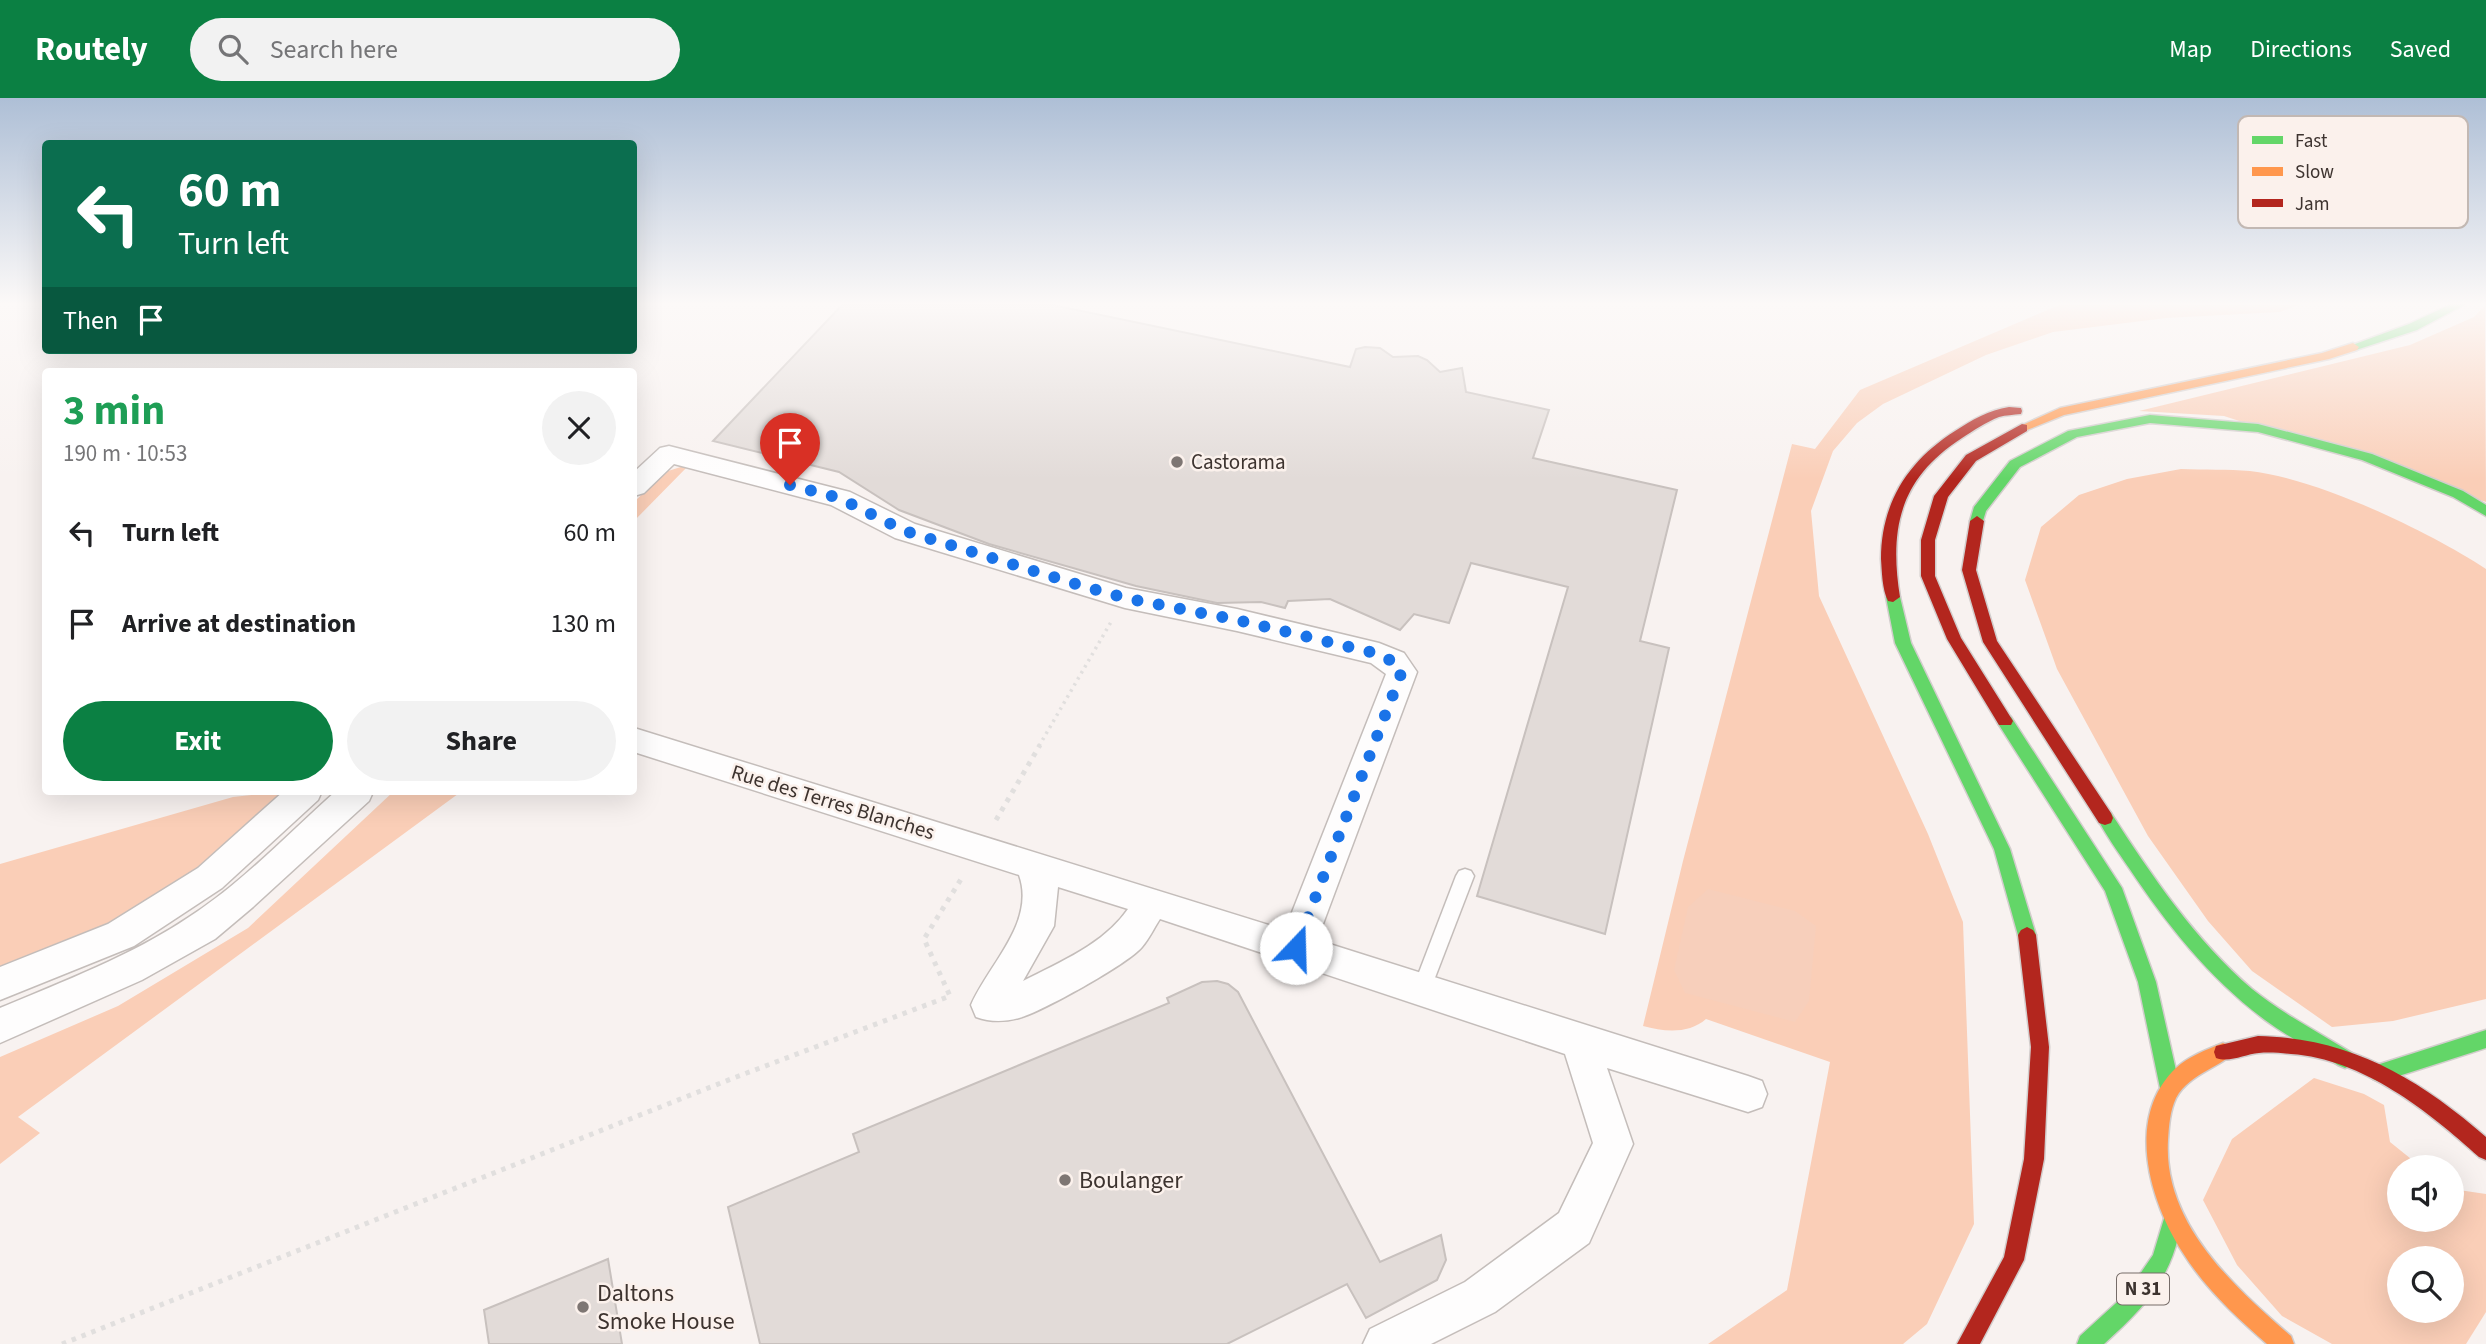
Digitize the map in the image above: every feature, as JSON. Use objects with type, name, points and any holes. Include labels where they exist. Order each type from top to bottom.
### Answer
[{"type":"main road","points":[[2169,1088],[2147,982],[2113,888],[1954,639],[1928,576],[1928,540],[1941,496],[1971,458],[2027,425],[2060,412],[2291,363]]},
{"type":"main road","points":[[1968,1344],[2014,1261],[2034,1159],[2039,1034],[2029,944],[2002,849],[1903,643],[1889,579],[1888,527],[1903,484],[1941,443],[2001,410],[2060,412]]},
{"type":"main road","points":[[2345,1059],[2271,1014],[2218,969],[2151,889],[1990,642],[1969,570],[1979,510],[2015,464],[2073,434],[2150,419],[2258,428],[2367,457],[2458,494],[2486,511]]},
{"type":"main road","points":[[2380,1073],[2486,1039]]},
{"type":"main road","points":[[2283,1344],[2243,1311],[2203,1266],[2173,1219],[2157,1169],[2157,1125],[2169,1088],[2198,1060],[2240,1047],[2289,1046],[2345,1059],[2380,1073],[2449,1116],[2486,1150]]},
{"type":"main road","name":"N 31","points":[[2088,1344],[2135,1301],[2162,1260],[2173,1219]]},
{"type":"street","points":[[637,484],[669,454],[839,498],[905,531],[1125,598],[1237,620],[1379,654],[1393,662],[1402,671],[1296,948]]},
{"type":"street","name":"Rue des Terres Blanches","points":[[637,741],[1152,902],[1748,1094]]},
{"type":"street","points":[[0,984],[121,935],[210,878],[302,795]]},
{"type":"street","points":[[0,1026],[129,969],[202,928],[354,795]]},
{"type":"street","points":[[1033,865],[1042,890],[1037,926],[989,1005],[1017,1002],[1079,970],[1129,938],[1152,902]]},
{"type":"street","points":[[1385,1344],[1480,1297],[1574,1228],[1613,1144],[1580,1042]]},
{"type":"lane","points":[[1422,988],[1465,876]]},
{"type":"path","points":[[62,1344],[731,1079],[950,996],[924,939],[1125,598]]},
{"type":"shaded area","points":[[1923,363],[1969,363],[1883,404],[1857,423],[1833,451],[1811,511],[1819,596],[1928,834],[1963,922],[1974,1224],[1927,1324],[1903,1344],[1708,1344],[1787,1290],[1830,1062],[1706,1019],[1692,1027],[1676,1030],[1643,1026],[1683,861],[1792,444],[1815,449],[1860,390]]},
{"type":"shaded area","points":[[2335,363],[2485,363],[2486,502],[2224,416],[2139,411]]},
{"type":"shaded area","points":[[690,464],[637,518],[637,499],[665,472]]},
{"type":"shaded area","points":[[2181,469],[2250,471],[2308,484],[2404,523],[2486,569],[2486,999],[2393,1021],[2332,1027],[2252,971],[2208,921],[2148,836],[2057,669],[2025,580],[2041,527],[2079,495],[2127,479]]},
{"type":"shaded area","points":[[284,795],[190,875],[101,933],[0,973],[0,864],[233,797]]},
{"type":"shaded area","points":[[390,795],[457,795],[18,1117],[40,1133],[0,1164],[0,1057],[118,1006],[248,928]]},
{"type":"shaded area","points":[[1708,889],[1795,911],[1816,926],[1809,1001],[1795,1022],[1685,993],[1674,970],[1688,907]]},
{"type":"shaded area","points":[[2314,1078],[2364,1094],[2384,1105],[2390,1142],[2406,1155],[2387,1155],[2387,1232],[2464,1232],[2464,1191],[2486,1194],[2486,1312],[2466,1344],[2332,1344],[2282,1316],[2237,1265],[2203,1200],[2232,1139]]},
{"type":"building","name":"Castorama","points":[[787,363],[1332,363],[1350,367],[1351,363],[1430,363],[1440,372],[1462,368],[1466,392],[1549,410],[1533,458],[1677,490],[1640,641],[1669,648],[1605,934],[1477,896],[1568,587],[1471,563],[1449,623],[1414,614],[1400,630],[1330,599],[1288,601],[1285,608],[1261,602],[1217,603],[1136,586],[989,544],[899,510],[839,472],[713,441]]},
{"type":"building","name":"Boulanger","points":[[1217,981],[1228,984],[1238,992],[1380,1262],[1441,1235],[1446,1260],[1437,1280],[1366,1318],[1347,1284],[1227,1344],[760,1344],[728,1207],[859,1152],[853,1134],[1169,1003],[1167,998],[1202,982]]},
{"type":"building","name":"Daltons Smoke House","points":[[608,1259],[622,1344],[489,1344],[484,1310]]},
{"type":"traffic: fast","points":[[1977,521],[1979,510],[2015,464],[2073,434],[2150,419],[2258,428],[2367,457],[2458,494],[2486,511]]},
{"type":"traffic: fast","points":[[1893,597],[1903,643],[2002,849],[2027,935]]},
{"type":"traffic: fast","points":[[2005,721],[2113,888],[2147,982],[2170,1088]]},
{"type":"traffic: fast","points":[[2105,818],[2159,898],[2222,972],[2271,1014],[2345,1059]]},
{"type":"traffic: fast","points":[[2380,1073],[2486,1039]]},
{"type":"traffic: fast","points":[[2088,1344],[2135,1301],[2162,1260],[2173,1219]]},
{"type":"traffic: slow","points":[[2022,428],[2060,412],[2291,363]]},
{"type":"traffic: slow","points":[[2223,1052],[2189,1069],[2167,1096],[2159,1122],[2157,1156],[2162,1188],[2174,1218],[2211,1274],[2283,1344]]},
{"type":"traffic: jam","points":[[1893,597],[1888,544],[1891,521],[1909,479],[1924,460],[1967,429],[1990,416],[2016,411]]},
{"type":"traffic: jam","points":[[2005,721],[1954,639],[1928,576],[1928,540],[1941,496],[1971,458],[2022,428]]},
{"type":"traffic: jam","points":[[1977,521],[1969,570],[1990,642],[2105,818]]},
{"type":"traffic: jam","points":[[1968,1344],[2014,1260],[2034,1159],[2040,1047],[2027,935]]},
{"type":"traffic: jam","points":[[2223,1052],[2258,1045],[2294,1045],[2330,1053],[2365,1066],[2431,1105],[2486,1150]]},
{"type":"place","name":"Castorama","points":[[1177,462]]},
{"type":"place","name":"Boulanger","points":[[1065,1180]]},
{"type":"place","name":"Daltons Smoke House","points":[[583,1307]]},
{"type":"route","points":[[790,485],[839,498],[905,531],[980,556],[1125,598],[1237,620],[1379,654],[1393,662],[1402,671],[1296,948]]}]
